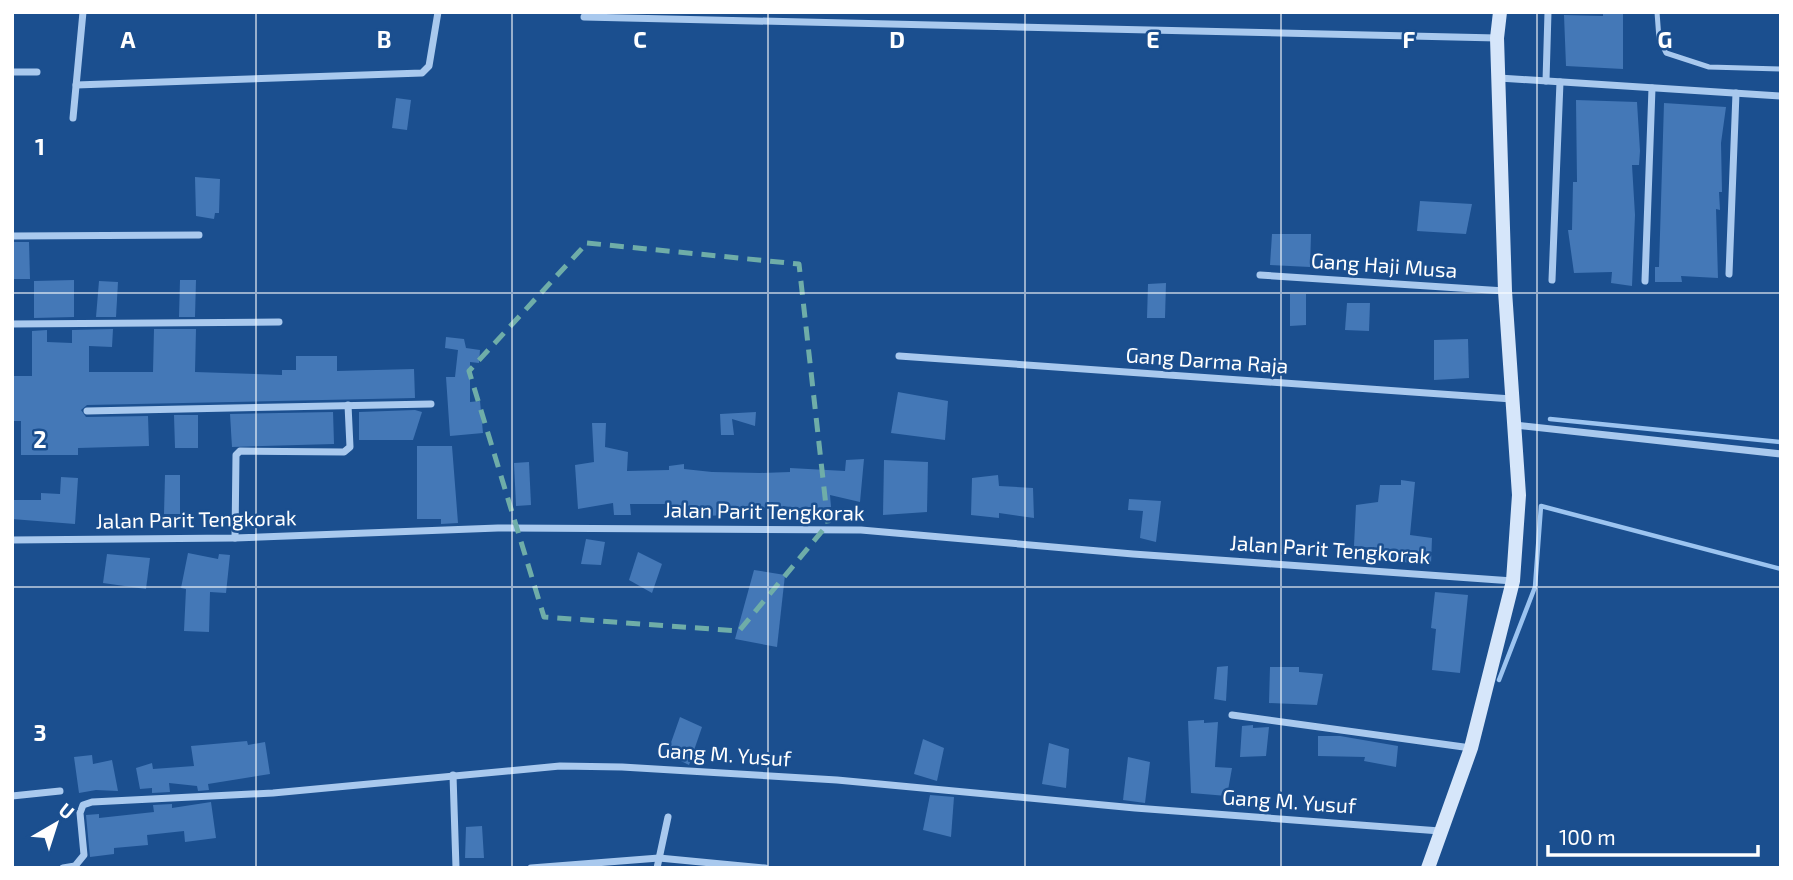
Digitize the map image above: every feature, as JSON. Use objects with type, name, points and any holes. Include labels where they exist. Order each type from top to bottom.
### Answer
[{"type":"main road","points":[[1428,868],[1471,748],[1513,581],[1519,495],[1506,292],[1497,38],[1500,12]]},
{"type":"street","points":[[73,118],[83,12]]},
{"type":"street","points":[[76,85],[422,73],[429,66],[438,12]]},
{"type":"street","points":[[1546,81],[1548,12]]},
{"type":"street","points":[[584,16],[1497,38]]},
{"type":"street","points":[[12,72],[37,72]]},
{"type":"street","points":[[1499,78],[1781,96]]},
{"type":"street","points":[[1552,280],[1560,82]]},
{"type":"street","points":[[1645,281],[1652,88]]},
{"type":"street","points":[[1729,274],[1736,93]]},
{"type":"street","points":[[12,236],[199,234]]},
{"type":"street","name":"Gang Haji Musa","points":[[1259,275],[1506,292]]},
{"type":"street","points":[[12,324],[279,322]]},
{"type":"street","name":"Gang Darma Raja","points":[[899,356],[1514,399]]},
{"type":"street","points":[[87,411],[431,404]]},
{"type":"street","points":[[235,538],[236,455],[240,451],[344,452],[350,447],[348,405]]},
{"type":"street","points":[[1514,425],[1781,454]]},
{"type":"street","name":"Jalan Parit Tengkorak","points":[[12,540],[235,538],[498,528],[861,530],[1133,554],[1513,581]]},
{"type":"street","points":[[1232,715],[1471,748]]},
{"type":"street","name":"Gang M. Yusuf","points":[[63,868],[81,865],[84,855],[80,813],[83,805],[92,802],[273,793],[560,766],[672,768],[1440,831]]},
{"type":"street","points":[[453,775],[456,868]]},
{"type":"street","points":[[12,796],[60,791]]},
{"type":"street","points":[[657,868],[668,817]]},
{"type":"street","points":[[531,868],[659,858],[765,868]]},
{"type":"lane","points":[[1657,12],[1659,39],[1667,53],[1709,67],[1781,69]]},
{"type":"highlighted area","points":[[587,243],[799,264],[828,524],[739,631],[544,617],[469,371]]},
{"type":"building","points":[[1603,12],[1623,12],[1623,69],[1566,66],[1564,15],[1603,16]]},
{"type":"building","points":[[396,98],[411,100],[407,130],[392,128]]},
{"type":"building","points":[[1576,100],[1637,102],[1640,151],[1639,165],[1632,165],[1635,215],[1632,286],[1611,283],[1612,272],[1574,273],[1568,230],[1572,230],[1573,182],[1577,182]]},
{"type":"building","points":[[1664,103],[1726,107],[1721,143],[1722,192],[1719,192],[1720,210],[1716,209],[1718,278],[1681,276],[1682,282],[1655,282],[1655,267],[1659,267]]},
{"type":"building","points":[[195,177],[220,179],[219,213],[215,213],[214,219],[196,216]]},
{"type":"building","points":[[1420,201],[1472,204],[1466,234],[1417,231]]},
{"type":"building","points":[[1272,234],[1311,234],[1310,267],[1270,265]]},
{"type":"building","points":[[12,242],[29,242],[30,279],[12,279]]},
{"type":"building","points":[[74,280],[74,317],[34,318],[34,281]]},
{"type":"building","points":[[180,280],[196,280],[195,317],[179,317]]},
{"type":"building","points":[[99,281],[118,282],[116,317],[96,317]]},
{"type":"building","points":[[1166,283],[1165,318],[1147,318],[1148,284]]},
{"type":"building","points":[[1290,294],[1306,294],[1306,325],[1290,326]]},
{"type":"building","points":[[1347,303],[1370,303],[1369,331],[1345,330]]},
{"type":"building","points":[[113,329],[112,347],[89,346],[89,372],[153,372],[154,329],[196,329],[195,372],[282,375],[282,370],[296,370],[296,356],[337,356],[337,371],[414,369],[415,398],[87,405],[81,410],[86,417],[148,416],[149,446],[78,448],[78,455],[21,455],[21,421],[12,421],[12,376],[32,376],[32,331],[47,330],[47,342],[72,343],[72,330]]},
{"type":"building","points":[[446,337],[464,339],[466,348],[480,350],[479,363],[470,362],[470,402],[480,401],[483,433],[450,436],[446,377],[455,377],[458,350],[445,348]]},
{"type":"building","points":[[1468,339],[1469,378],[1434,380],[1434,340]]},
{"type":"building","points":[[898,392],[948,401],[945,440],[891,433]]},
{"type":"building","points":[[333,412],[334,444],[232,447],[230,414]]},
{"type":"building","points":[[359,412],[422,412],[413,440],[359,440]]},
{"type":"building","points":[[756,412],[755,426],[732,419],[734,435],[721,435],[720,414]]},
{"type":"building","points":[[174,415],[198,415],[198,448],[175,448]]},
{"type":"building","points":[[592,423],[606,423],[605,447],[628,452],[627,471],[669,470],[669,466],[684,464],[684,469],[712,472],[790,472],[790,468],[845,471],[846,460],[864,459],[860,502],[830,495],[831,507],[805,509],[783,506],[783,510],[769,507],[726,511],[726,515],[705,516],[705,519],[689,517],[689,512],[671,511],[671,504],[630,504],[631,515],[614,515],[613,503],[578,509],[575,465],[594,462]]},
{"type":"building","points":[[417,446],[452,446],[458,523],[441,524],[441,519],[417,519]]},
{"type":"building","points":[[884,460],[928,462],[927,512],[883,515]]},
{"type":"building","points":[[529,462],[531,505],[516,506],[514,463]]},
{"type":"building","points":[[165,475],[180,475],[180,514],[164,514]]},
{"type":"building","points":[[998,475],[999,486],[1033,488],[1034,518],[999,513],[999,518],[971,515],[972,478]]},
{"type":"building","points":[[61,477],[78,478],[75,524],[12,519],[12,500],[41,500],[41,493],[60,494]]},
{"type":"building","points":[[1401,480],[1415,482],[1410,535],[1432,538],[1431,564],[1372,560],[1373,548],[1354,546],[1356,505],[1378,502],[1380,485],[1401,485]]},
{"type":"building","points":[[1129,499],[1161,501],[1156,542],[1140,538],[1143,511],[1128,510]]},
{"type":"building","points":[[586,539],[605,542],[601,565],[581,564]]},
{"type":"building","points":[[638,552],[662,564],[652,593],[629,580]]},
{"type":"building","points":[[188,553],[218,559],[219,554],[230,555],[226,593],[210,592],[209,632],[184,631],[186,589],[181,588]]},
{"type":"building","points":[[107,554],[150,558],[146,589],[103,583]]},
{"type":"building","points":[[754,570],[785,575],[777,647],[735,639]]},
{"type":"building","points":[[1435,592],[1468,595],[1460,673],[1432,670],[1436,629],[1431,628]]},
{"type":"building","points":[[1228,666],[1226,701],[1214,699],[1217,667]]},
{"type":"building","points":[[1270,667],[1299,667],[1299,672],[1323,674],[1317,705],[1269,703]]},
{"type":"building","points":[[680,717],[702,727],[689,765],[667,754]]},
{"type":"building","points":[[1204,720],[1204,723],[1218,722],[1215,767],[1232,768],[1227,796],[1191,793],[1188,721]]},
{"type":"building","points":[[1253,725],[1253,728],[1269,727],[1266,756],[1240,757],[1242,726]]},
{"type":"building","points":[[1318,736],[1340,736],[1398,746],[1396,767],[1364,761],[1365,757],[1318,756]]},
{"type":"building","points":[[923,739],[944,748],[937,781],[914,774]]},
{"type":"building","points":[[247,741],[248,745],[265,742],[270,774],[208,784],[209,790],[198,791],[197,786],[169,783],[170,792],[152,793],[152,788],[140,789],[136,768],[152,763],[153,769],[194,766],[191,746]]},
{"type":"building","points":[[1049,743],[1069,749],[1066,788],[1042,784]]},
{"type":"building","points":[[92,755],[93,764],[112,760],[118,791],[96,790],[79,793],[74,757]]},
{"type":"building","points":[[1128,757],[1150,762],[1145,803],[1123,800]]},
{"type":"building","points":[[930,795],[954,797],[951,837],[923,830]]},
{"type":"building","points":[[211,802],[216,838],[185,842],[184,831],[147,835],[148,845],[114,848],[114,854],[90,857],[86,815],[99,814],[99,818],[154,812],[153,805],[172,804],[172,808]]},
{"type":"building","points":[[482,826],[484,858],[465,858],[466,827]]},
{"type":"waterway","points":[[1550,419],[1781,442]]},
{"type":"waterway","points":[[1499,680],[1535,587],[1541,506],[1781,569]]}]
